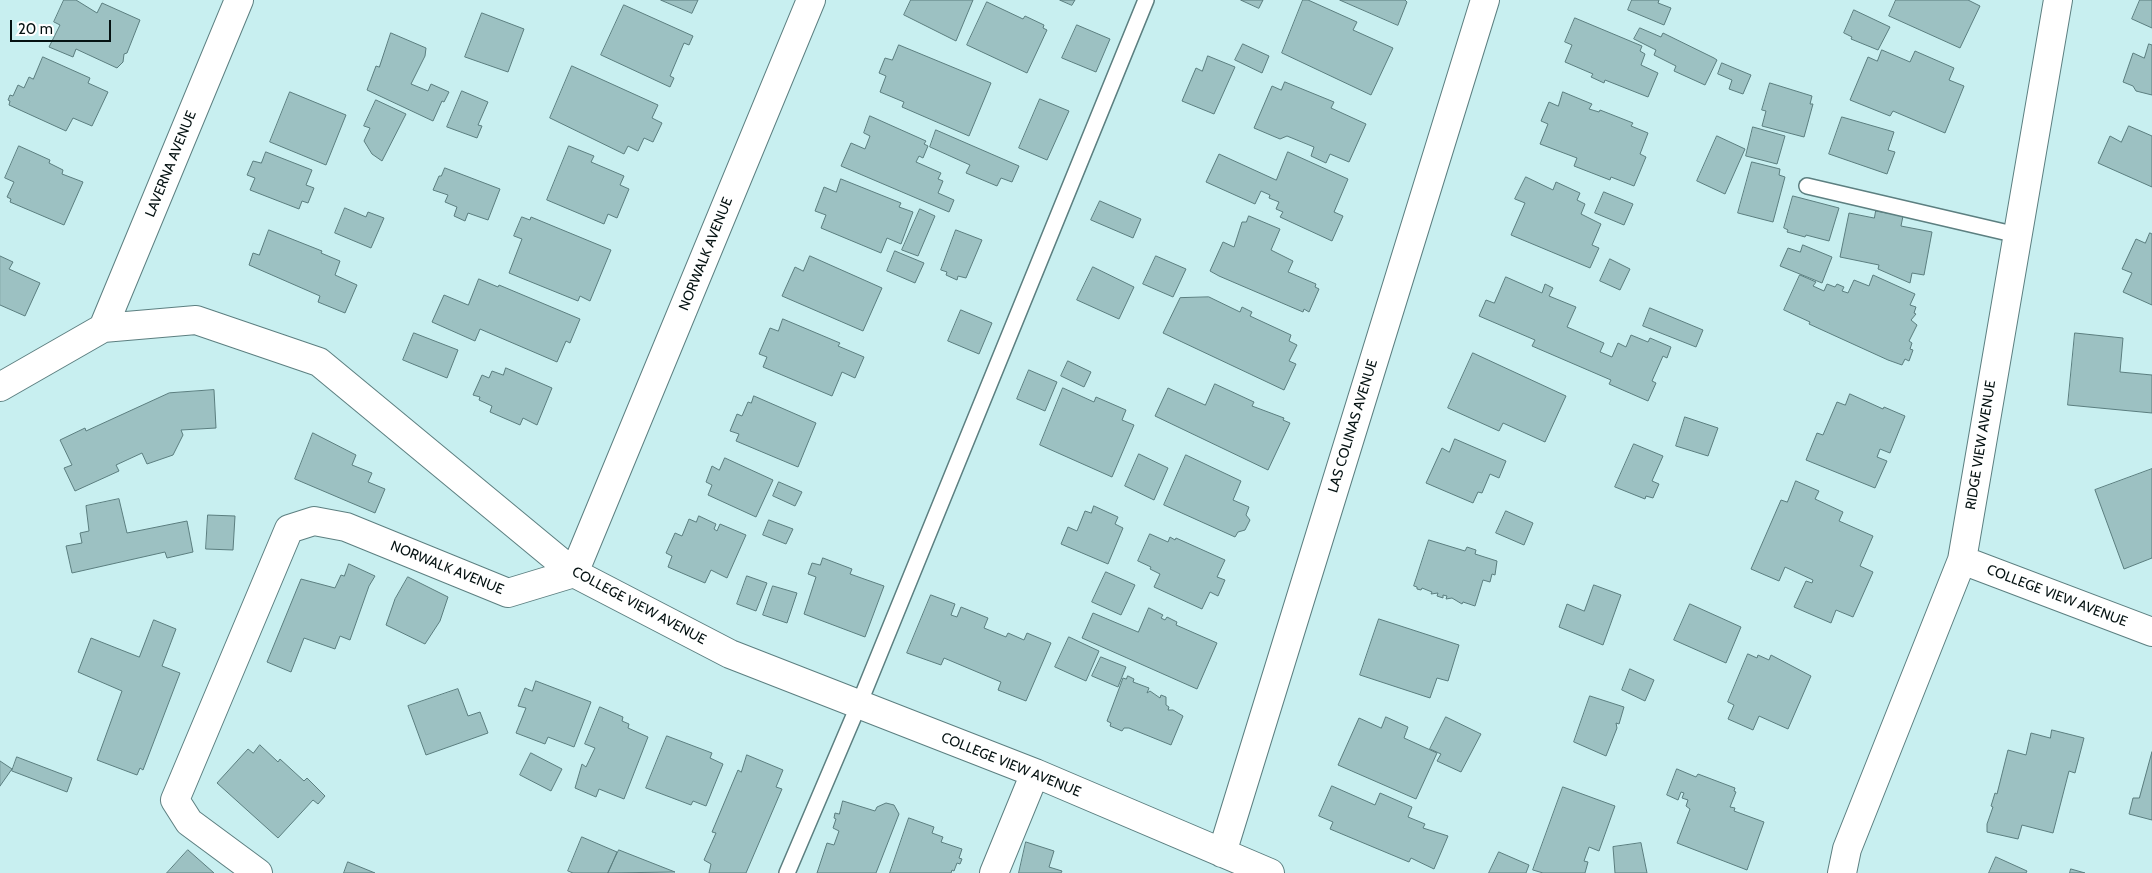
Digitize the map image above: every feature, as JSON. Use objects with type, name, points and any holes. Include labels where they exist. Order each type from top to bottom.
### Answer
[{"type":"street","name":"LAVERNA AVENUE","points":[[104,328],[239,0]]},
{"type":"street","name":"NORWALK AVENUE","points":[[258,873],[189,822],[175,800],[289,529],[314,521],[346,527],[508,593],[574,573],[811,0]]},
{"type":"street","name":"LAS COLINAS AVENUE","points":[[1222,853],[1485,0]]},
{"type":"street","name":"RIDGE VIEW AVENUE","points":[[1842,873],[1847,849],[1962,560],[2058,0]]},
{"type":"street","name":"COLLEGE VIEW AVENUE","points":[[0,387],[104,328],[196,320],[319,362],[574,573],[730,654],[1035,773],[1270,873]]},
{"type":"street","name":"COLLEGE VIEW AVENUE","points":[[1962,560],[2152,632]]},
{"type":"street","points":[[994,873],[1035,773]]},
{"type":"lane","points":[[787,873],[1146,0]]},
{"type":"lane","points":[[1807,186],[2017,235]]},
{"type":"building","points":[[64,0],[76,0],[97,13],[102,3],[140,20],[127,53],[124,54],[123,62],[117,68],[76,49],[73,57],[49,47],[60,25],[54,22]]},
{"type":"building","points":[[661,0],[698,0],[692,13]]},
{"type":"building","points":[[911,0],[973,0],[956,41],[904,15]]},
{"type":"building","points":[[1060,0],[1075,0],[1072,5]]},
{"type":"building","points":[[1241,0],[1263,0],[1259,8]]},
{"type":"building","points":[[1303,0],[1308,0],[1357,22],[1353,30],[1393,48],[1371,95],[1282,53]]},
{"type":"building","points":[[1340,0],[1405,0],[1407,2],[1398,25]]},
{"type":"building","points":[[1632,0],[1659,0],[1658,3],[1671,8],[1664,25],[1628,10]]},
{"type":"building","points":[[1896,0],[1968,0],[1980,6],[1960,48],[1889,16]]},
{"type":"building","points":[[2140,0],[2152,0],[2152,28],[2132,19]]},
{"type":"building","points":[[987,2],[1023,19],[1025,16],[1044,25],[1043,28],[1047,30],[1027,73],[967,45]]},
{"type":"building","points":[[624,5],[693,36],[689,45],[684,43],[670,76],[674,78],[670,87],[601,55]]},
{"type":"building","points":[[1854,10],[1890,27],[1878,50],[1851,39],[1852,37],[1844,33]]},
{"type":"building","points":[[482,13],[524,29],[508,72],[465,57]]},
{"type":"building","points":[[1575,18],[1642,46],[1640,51],[1645,54],[1641,65],[1658,73],[1648,97],[1605,80],[1604,83],[1591,77],[1593,74],[1565,62],[1572,45],[1565,42]]},
{"type":"building","points":[[1077,25],[1110,39],[1096,72],[1062,58]]},
{"type":"building","points":[[1640,28],[1661,37],[1663,33],[1717,60],[1705,85],[1674,71],[1676,66],[1654,55],[1656,50],[1634,39]]},
{"type":"building","points":[[391,33],[426,48],[425,56],[411,84],[428,91],[431,84],[449,92],[444,102],[442,101],[433,121],[367,90],[376,66],[379,67]]},
{"type":"building","points":[[1243,44],[1269,56],[1262,73],[1235,60]]},
{"type":"building","points":[[2149,44],[2152,45],[2152,95],[2136,91],[2133,86],[2123,82],[2133,53],[2144,58]]},
{"type":"building","points":[[899,45],[991,83],[969,136],[902,107],[904,102],[880,92],[886,76],[879,73],[885,58],[892,60]]},
{"type":"building","points":[[1882,50],[1910,62],[1915,51],[1954,68],[1949,80],[1964,86],[1945,133],[1893,111],[1890,116],[1850,100],[1868,57],[1877,61]]},
{"type":"building","points":[[1208,56],[1235,67],[1214,114],[1182,101],[1196,68],[1202,71]]},
{"type":"building","points":[[43,57],[90,78],[88,83],[108,92],[92,126],[73,118],[66,131],[9,105],[10,95],[13,96],[18,85],[24,88],[29,77],[33,79]]},
{"type":"building","points":[[1722,63],[1751,75],[1743,94],[1729,89],[1732,80],[1718,74]]},
{"type":"building","points":[[572,66],[658,105],[652,118],[662,123],[653,142],[644,138],[638,151],[628,146],[624,154],[550,118]]},
{"type":"building","points":[[1285,82],[1334,102],[1331,108],[1366,124],[1349,162],[1330,154],[1326,163],[1311,156],[1314,147],[1287,136],[1280,139],[1254,128],[1272,86],[1281,90]]},
{"type":"building","points":[[1770,83],[1812,96],[1810,104],[1813,104],[1804,137],[1762,126],[1766,111],[1762,110]]},
{"type":"building","points":[[462,91],[488,102],[478,125],[482,126],[477,138],[447,127]]},
{"type":"building","points":[[290,92],[346,115],[326,165],[270,142]]},
{"type":"building","points":[[1563,92],[1592,104],[1589,109],[1599,112],[1600,110],[1633,123],[1631,126],[1648,133],[1640,154],[1646,157],[1634,186],[1611,177],[1610,180],[1574,166],[1577,158],[1540,144],[1548,124],[1541,121],[1549,102],[1558,106]]},
{"type":"building","points":[[1040,99],[1069,111],[1047,160],[1019,148]]},
{"type":"building","points":[[376,100],[406,114],[382,161],[372,154],[364,141],[370,128],[364,126]]},
{"type":"building","points":[[870,116],[926,141],[924,144],[928,146],[923,158],[919,156],[916,162],[941,173],[938,179],[943,181],[938,193],[954,200],[949,212],[841,166],[851,143],[865,149],[870,136],[864,133]]},
{"type":"building","points":[[1842,117],[1894,132],[1888,150],[1895,152],[1887,174],[1829,154]]},
{"type":"building","points":[[2129,126],[2152,136],[2152,187],[2098,163],[2110,136],[2121,142]]},
{"type":"building","points":[[1753,127],[1785,136],[1777,164],[1746,156]]},
{"type":"building","points":[[936,130],[1019,166],[1012,182],[1001,178],[997,186],[966,173],[970,165],[930,147]]},
{"type":"building","points":[[1717,136],[1745,149],[1725,194],[1697,181]]},
{"type":"building","points":[[19,146],[50,160],[49,163],[63,170],[62,174],[83,182],[64,225],[10,202],[11,199],[7,197],[14,182],[5,178]]},
{"type":"building","points":[[569,146],[594,156],[591,162],[624,176],[620,185],[629,189],[617,218],[608,214],[604,224],[547,200]]},
{"type":"building","points":[[266,152],[312,170],[306,185],[314,188],[308,203],[302,201],[299,209],[250,190],[255,178],[247,175],[253,161],[261,163]]},
{"type":"building","points":[[1288,152],[1348,179],[1334,212],[1343,216],[1332,241],[1280,217],[1283,212],[1276,209],[1279,202],[1269,198],[1270,195],[1261,191],[1255,204],[1206,182],[1219,154],[1276,180]]},
{"type":"building","points":[[1752,162],[1780,169],[1779,175],[1785,177],[1773,222],[1738,213]]},
{"type":"building","points":[[445,168],[500,189],[488,220],[468,213],[465,221],[454,216],[457,207],[445,202],[448,195],[433,190]]},
{"type":"building","points":[[1526,177],[1553,190],[1556,182],[1580,193],[1577,200],[1585,204],[1581,214],[1601,224],[1592,245],[1599,248],[1590,268],[1511,235],[1525,203],[1515,199]]},
{"type":"building","points":[[841,179],[901,203],[899,207],[913,212],[901,244],[887,238],[881,253],[821,228],[826,215],[815,211],[824,187],[836,192]]},
{"type":"building","points":[[1604,192],[1633,204],[1624,225],[1595,213]]},
{"type":"building","points":[[1793,196],[1839,208],[1829,241],[1787,232],[1788,230],[1784,228]]},
{"type":"building","points":[[1100,201],[1141,219],[1133,238],[1091,220]]},
{"type":"building","points":[[345,208],[366,217],[368,212],[384,218],[371,248],[335,233]]},
{"type":"building","points":[[920,209],[935,216],[918,256],[902,250]]},
{"type":"building","points":[[1876,211],[1903,216],[1901,226],[1932,232],[1924,275],[1912,273],[1910,283],[1878,269],[1879,265],[1840,257],[1849,213],[1874,218]]},
{"type":"building","points":[[1249,216],[1280,229],[1271,250],[1293,261],[1288,272],[1316,284],[1315,287],[1319,289],[1309,312],[1304,309],[1303,312],[1210,271],[1223,242],[1234,247],[1242,222],[1246,222]]},
{"type":"building","points":[[522,217],[530,220],[531,217],[611,250],[590,301],[580,296],[578,301],[509,273],[522,239],[514,236]]},
{"type":"building","points":[[269,230],[322,251],[321,253],[340,261],[335,275],[357,285],[345,313],[318,302],[320,296],[249,265],[253,253],[259,255]]},
{"type":"building","points":[[956,230],[982,240],[966,278],[958,276],[957,280],[946,275],[947,272],[941,270]]},
{"type":"building","points":[[2150,233],[2152,234],[2152,305],[2123,292],[2132,273],[2122,269],[2136,239],[2145,243]]},
{"type":"building","points":[[1803,245],[1832,257],[1822,283],[1780,266],[1788,248],[1800,252]]},
{"type":"building","points":[[895,251],[924,263],[915,283],[887,271]]},
{"type":"building","points":[[0,256],[13,262],[9,269],[40,283],[25,316],[0,305]]},
{"type":"building","points":[[810,256],[882,288],[863,331],[782,296],[795,267],[803,271]]},
{"type":"building","points":[[1156,256],[1186,269],[1173,297],[1143,284]]},
{"type":"building","points":[[1610,259],[1630,269],[1620,290],[1600,281]]},
{"type":"building","points":[[1093,267],[1134,287],[1119,319],[1077,300]]},
{"type":"building","points":[[1800,275],[1816,282],[1813,286],[1824,291],[1827,284],[1835,287],[1837,284],[1844,287],[1842,291],[1848,293],[1854,280],[1869,286],[1873,275],[1915,294],[1910,305],[1916,307],[1914,313],[1916,314],[1911,320],[1917,325],[1909,341],[1912,343],[1910,349],[1913,350],[1909,361],[1905,359],[1902,365],[1888,360],[1809,324],[1810,322],[1784,310]]},
{"type":"building","points":[[1506,277],[1542,293],[1545,284],[1553,288],[1549,296],[1576,307],[1567,327],[1604,343],[1600,352],[1612,357],[1618,343],[1626,347],[1631,335],[1648,342],[1650,338],[1671,347],[1667,358],[1663,356],[1652,381],[1656,383],[1648,401],[1609,384],[1611,380],[1532,346],[1535,340],[1479,316],[1486,300],[1494,303]]},
{"type":"building","points":[[479,279],[498,287],[499,285],[580,319],[570,343],[566,341],[557,362],[480,329],[475,341],[432,322],[444,295],[468,305]]},
{"type":"building","points":[[1209,297],[1240,312],[1242,307],[1252,312],[1250,316],[1291,335],[1289,341],[1297,345],[1289,361],[1296,364],[1284,390],[1163,333],[1180,298]]},
{"type":"building","points":[[1650,308],[1703,330],[1696,347],[1643,326]]},
{"type":"building","points":[[961,310],[992,323],[979,354],[948,341]]},
{"type":"building","points":[[783,319],[840,343],[838,346],[864,357],[855,378],[842,372],[832,396],[763,367],[767,357],[759,354],[770,328],[778,331]]},
{"type":"building","points":[[414,333],[458,350],[447,378],[403,360]]},
{"type":"building","points":[[2075,333],[2123,338],[2120,372],[2152,375],[2152,413],[2068,405]]},
{"type":"building","points":[[1473,353],[1566,396],[1545,442],[1503,423],[1499,431],[1448,408]]},
{"type":"building","points":[[1068,361],[1091,372],[1084,387],[1061,376]]},
{"type":"building","points":[[506,368],[552,388],[537,425],[523,418],[520,425],[490,412],[492,406],[479,400],[480,397],[473,395],[482,375],[489,378],[492,371],[503,375]]},
{"type":"building","points":[[1029,370],[1057,382],[1045,411],[1017,399]]},
{"type":"building","points":[[1215,384],[1254,402],[1252,406],[1284,418],[1283,420],[1290,423],[1268,470],[1155,416],[1168,388],[1205,405]]},
{"type":"building","points":[[1063,388],[1094,402],[1096,397],[1126,410],[1122,420],[1134,425],[1112,477],[1040,445]]},
{"type":"building","points":[[214,390],[216,428],[181,430],[183,435],[173,455],[147,464],[142,453],[116,465],[119,471],[75,491],[64,468],[72,465],[60,440],[85,428],[86,431],[169,393]]},
{"type":"building","points":[[1850,394],[1883,409],[1884,407],[1905,416],[1890,453],[1880,449],[1877,457],[1887,461],[1875,488],[1806,460],[1817,433],[1823,435],[1837,402],[1845,405]]},
{"type":"building","points":[[754,396],[816,423],[798,467],[736,441],[739,434],[730,431],[737,414],[742,416],[748,402],[751,403]]},
{"type":"building","points":[[1685,417],[1718,428],[1708,456],[1676,446]]},
{"type":"building","points":[[313,433],[356,455],[352,465],[372,473],[368,482],[385,489],[375,513],[295,479]]},
{"type":"building","points":[[1455,439],[1506,461],[1499,478],[1490,474],[1482,493],[1478,492],[1473,503],[1426,483],[1442,448],[1449,452]]},
{"type":"building","points":[[1634,444],[1663,456],[1652,481],[1659,484],[1653,498],[1646,496],[1645,499],[1615,487]]},
{"type":"building","points":[[1139,454],[1168,468],[1154,500],[1125,486]]},
{"type":"building","points":[[1186,455],[1241,481],[1233,500],[1249,507],[1246,515],[1250,520],[1245,530],[1238,532],[1235,537],[1164,505]]},
{"type":"building","points":[[725,458],[773,480],[756,517],[708,495],[712,485],[706,482],[712,466],[719,470]]},
{"type":"building","points":[[2152,469],[2152,558],[2124,569],[2095,490]]},
{"type":"building","points":[[1796,481],[1819,491],[1815,499],[1843,512],[1839,521],[1873,536],[1860,566],[1873,572],[1853,617],[1836,610],[1831,623],[1794,607],[1806,581],[1812,583],[1813,580],[1785,567],[1779,581],[1751,569],[1781,500],[1787,502]]},
{"type":"building","points":[[779,482],[802,492],[795,506],[773,496]]},
{"type":"building","points":[[119,499],[127,533],[187,521],[193,552],[167,558],[165,552],[72,573],[66,546],[82,543],[80,533],[89,531],[86,506]]},
{"type":"building","points":[[1094,506],[1118,517],[1115,524],[1123,528],[1108,564],[1061,544],[1068,527],[1077,531],[1085,511],[1091,513]]},
{"type":"building","points":[[1506,511],[1533,523],[1524,545],[1496,533]]},
{"type":"building","points":[[208,515],[235,516],[233,550],[206,549]]},
{"type":"building","points":[[699,516],[716,524],[714,529],[717,531],[720,524],[746,535],[727,578],[711,570],[705,583],[668,567],[672,556],[666,553],[675,533],[682,536],[689,519],[696,522]]},
{"type":"building","points":[[769,520],[793,529],[786,544],[763,535]]},
{"type":"building","points":[[1150,534],[1168,542],[1170,537],[1175,540],[1176,538],[1225,560],[1217,577],[1225,580],[1218,596],[1210,592],[1202,609],[1154,587],[1160,574],[1138,561]]},
{"type":"building","points":[[1429,540],[1465,551],[1467,547],[1476,550],[1475,554],[1497,561],[1495,575],[1492,574],[1490,582],[1483,580],[1475,606],[1463,602],[1462,604],[1452,598],[1446,599],[1447,596],[1443,595],[1443,598],[1437,596],[1438,593],[1431,594],[1432,592],[1422,588],[1421,590],[1417,589],[1414,586]]},
{"type":"building","points":[[823,558],[852,569],[850,574],[884,586],[865,637],[804,614],[816,577],[808,574],[812,563],[820,565]]},
{"type":"building","points":[[349,564],[375,576],[369,586],[350,640],[340,636],[335,649],[304,638],[291,672],[267,662],[301,579],[335,588],[341,575],[344,576]]},
{"type":"building","points":[[1106,572],[1135,585],[1121,615],[1092,602]]},
{"type":"building","points":[[747,576],[767,583],[756,611],[737,604]]},
{"type":"building","points":[[408,577],[448,597],[440,621],[425,644],[386,625],[395,599]]},
{"type":"building","points":[[1594,585],[1621,595],[1603,645],[1559,627],[1567,604],[1584,611]]},
{"type":"building","points":[[773,586],[797,593],[787,623],[763,615]]},
{"type":"building","points":[[931,595],[955,604],[951,615],[957,617],[961,607],[988,618],[984,628],[1006,637],[1008,633],[1024,640],[1027,633],[1051,643],[1026,701],[998,690],[1001,682],[944,658],[941,665],[907,653]]},
{"type":"building","points":[[1690,604],[1741,627],[1726,663],[1674,640]]},
{"type":"building","points":[[1149,608],[1163,615],[1161,618],[1165,620],[1167,617],[1177,622],[1176,625],[1217,643],[1197,689],[1082,638],[1093,613],[1138,632]]},
{"type":"building","points":[[1379,619],[1459,645],[1448,681],[1437,678],[1430,698],[1360,675]]},
{"type":"building","points":[[154,620],[176,629],[162,666],[180,673],[143,770],[140,768],[137,775],[97,760],[122,691],[78,672],[91,638],[139,657]]},
{"type":"building","points":[[1069,637],[1099,651],[1086,681],[1055,667]]},
{"type":"building","points":[[1748,654],[1757,658],[1758,655],[1769,660],[1771,655],[1811,676],[1788,729],[1759,716],[1753,730],[1728,719],[1734,705],[1728,702]]},
{"type":"building","points":[[1101,657],[1126,667],[1118,687],[1092,676]]},
{"type":"building","points":[[1630,669],[1654,680],[1645,701],[1622,690]]},
{"type":"building","points":[[1128,676],[1134,679],[1133,682],[1149,688],[1147,693],[1150,691],[1160,698],[1161,695],[1166,697],[1168,710],[1173,710],[1183,716],[1171,745],[1129,728],[1124,728],[1122,731],[1110,726],[1111,723],[1107,721],[1123,678],[1126,679]]},
{"type":"building","points":[[536,681],[591,702],[574,747],[548,737],[545,744],[516,733],[526,708],[518,706],[525,688],[532,691]]},
{"type":"building","points":[[458,689],[468,716],[480,712],[488,733],[426,755],[408,706]]},
{"type":"building","points":[[1590,696],[1624,707],[1619,724],[1616,723],[1617,728],[1606,756],[1574,742]]},
{"type":"building","points":[[600,707],[623,717],[622,721],[629,724],[628,728],[648,737],[624,799],[599,789],[596,797],[575,788],[582,764],[586,767],[595,748],[585,744]]},
{"type":"building","points":[[1386,717],[1408,727],[1404,738],[1437,753],[1416,799],[1338,765],[1359,718],[1381,728]]},
{"type":"building","points":[[1446,717],[1481,734],[1461,772],[1437,761],[1441,754],[1430,749]]},
{"type":"building","points":[[2052,730],[2084,738],[2075,773],[2069,771],[2053,833],[2022,825],[2018,839],[1987,832],[1987,824],[1993,807],[1991,806],[1995,793],[1997,794],[2008,750],[2026,755],[2031,733],[2050,738]]},
{"type":"building","points":[[667,736],[712,753],[710,758],[723,764],[706,806],[693,801],[691,805],[646,788]]},
{"type":"building","points":[[260,745],[278,762],[280,759],[304,781],[307,778],[325,796],[318,804],[313,800],[278,838],[217,783],[248,749],[253,753]]},
{"type":"building","points":[[2152,752],[2152,820],[2129,814],[2133,798],[2139,798]]},
{"type":"building","points":[[531,753],[562,769],[551,791],[520,775]]},
{"type":"building","points":[[747,755],[783,770],[776,787],[782,789],[746,873],[709,873],[711,864],[704,860],[716,833],[712,832],[738,770],[741,772]]},
{"type":"building","points":[[17,757],[72,778],[67,792],[12,771]]},
{"type":"building","points":[[0,761],[12,769],[0,786]]},
{"type":"building","points":[[1677,769],[1696,777],[1698,774],[1735,788],[1734,791],[1736,792],[1730,807],[1735,808],[1734,811],[1764,822],[1747,870],[1677,843],[1690,809],[1686,806],[1688,800],[1682,798],[1684,793],[1681,792],[1678,800],[1667,795]]},
{"type":"building","points":[[1332,786],[1375,805],[1380,793],[1412,807],[1408,817],[1425,824],[1423,828],[1448,836],[1434,869],[1411,858],[1409,862],[1330,829],[1333,822],[1319,816]]},
{"type":"building","points":[[1563,787],[1615,806],[1599,851],[1589,847],[1584,861],[1588,862],[1585,873],[1543,873],[1533,870]]},
{"type":"building","points":[[843,801],[875,811],[877,807],[886,803],[894,805],[899,814],[876,873],[817,873],[827,843],[834,845],[839,831],[833,828],[836,819],[834,818],[835,813],[839,814]]},
{"type":"building","points":[[909,818],[934,827],[932,833],[943,837],[941,842],[962,849],[959,858],[962,859],[960,864],[957,863],[954,871],[952,870],[951,873],[890,873]]},
{"type":"building","points":[[582,837],[617,852],[608,873],[573,873],[568,871]]},
{"type":"building","points":[[1026,842],[1054,851],[1049,867],[1062,871],[1061,873],[1019,873]]},
{"type":"building","points":[[1641,843],[1647,873],[1615,873],[1613,847]]},
{"type":"building","points":[[188,850],[214,873],[167,873]]},
{"type":"building","points":[[619,850],[675,872],[608,873]]},
{"type":"building","points":[[1499,852],[1529,865],[1526,873],[1489,873]]},
{"type":"building","points":[[1996,857],[2027,871],[2026,873],[1989,873]]},
{"type":"building","points":[[348,862],[375,873],[344,873]]},
{"type":"building","points":[[2071,869],[2085,873],[2070,873]]}]
